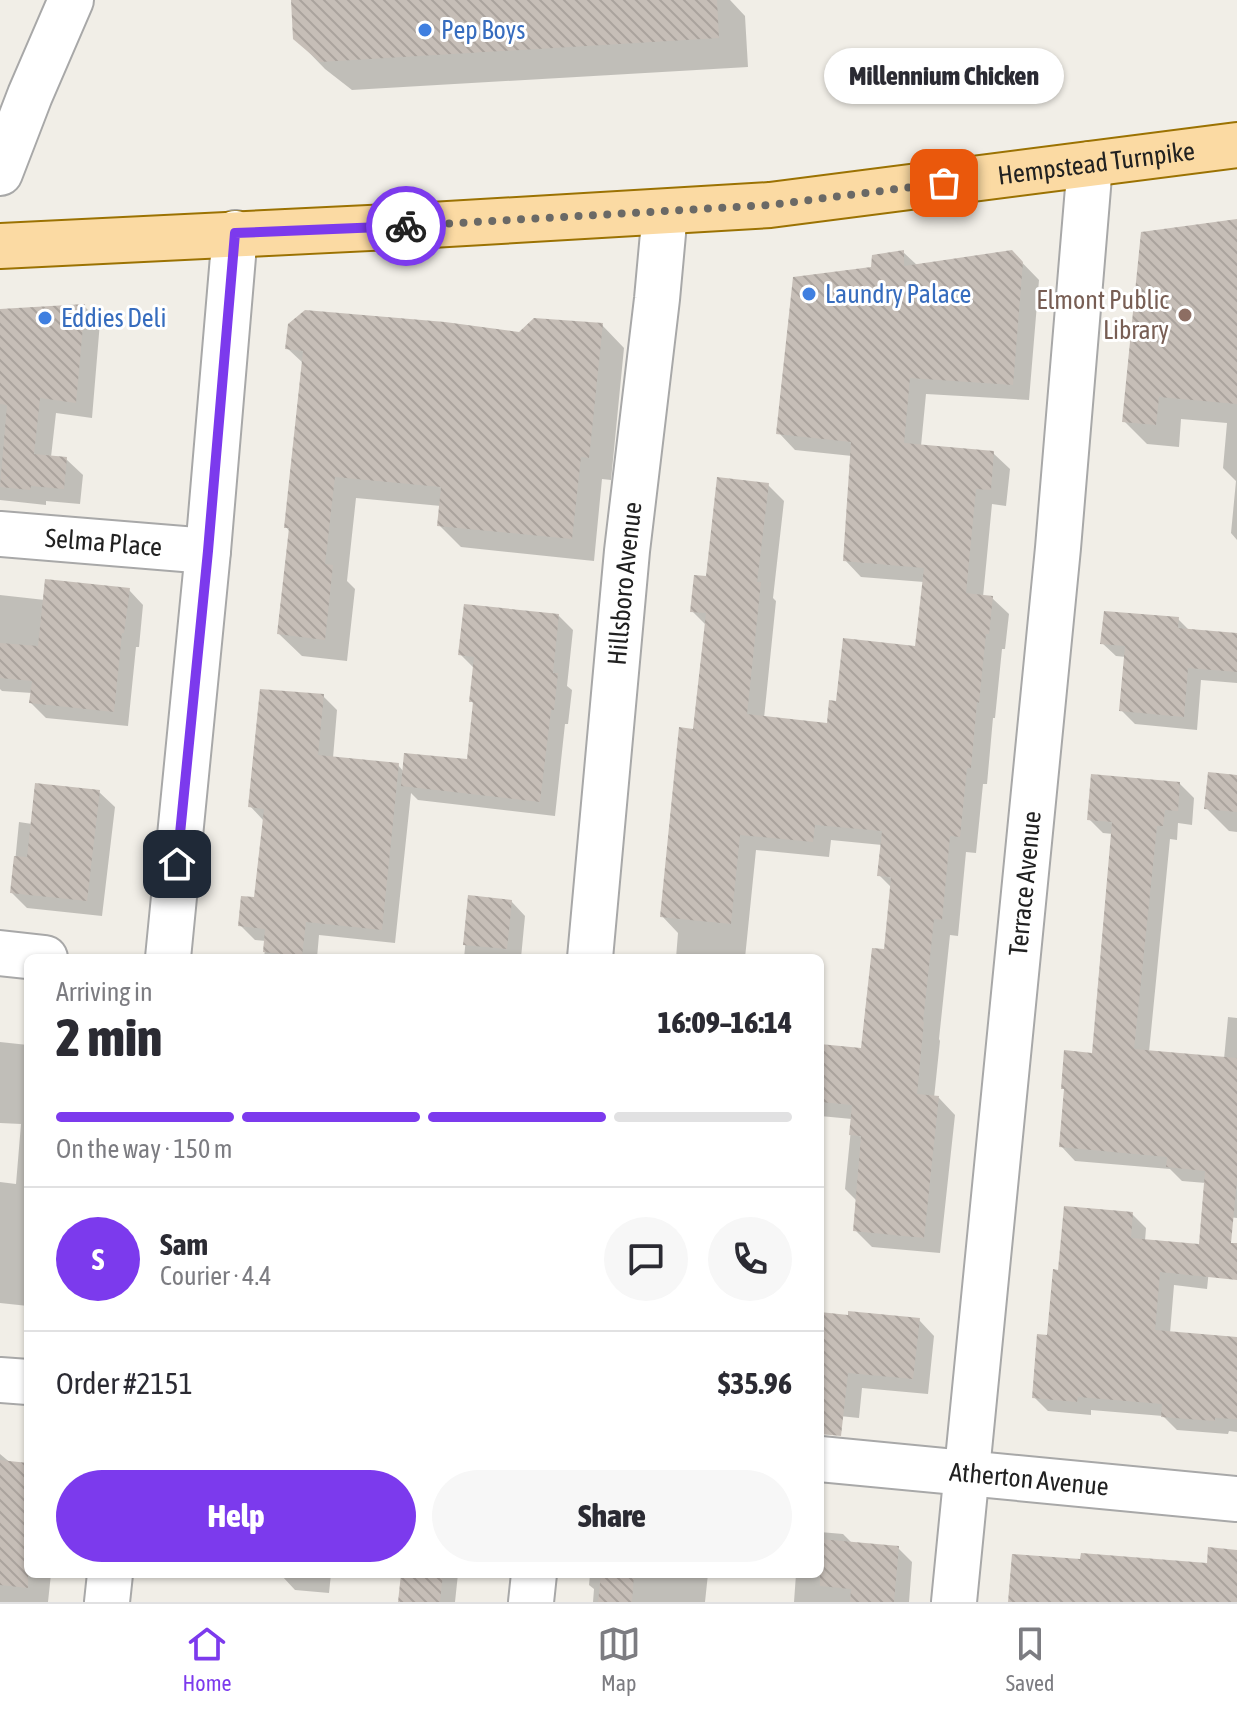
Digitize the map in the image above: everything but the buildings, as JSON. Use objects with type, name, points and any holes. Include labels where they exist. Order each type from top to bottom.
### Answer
[{"type":"main road","name":"Hempstead Turnpike","points":[[0,246],[770,205],[1237,145]]},
{"type":"street","points":[[0,173],[71,0]]},
{"type":"street","name":"Terrace Avenue","points":[[954,1602],[1058,548],[1090,164]]},
{"type":"street","name":"Hillsboro Avenue","points":[[590,954],[627,551],[665,212]]},
{"type":"street","points":[[168,954],[235,233]]},
{"type":"street","name":"Selma Place","points":[[0,534],[208,551]]},
{"type":"street","points":[[0,953],[24,956]]},
{"type":"street","points":[[0,1380],[24,1382]]},
{"type":"street","name":"Atherton Avenue","points":[[824,1459],[1237,1499]]},
{"type":"street","points":[[107,1602],[110,1578]]},
{"type":"street","points":[[531,1602],[534,1578]]},
{"type":"way so far","points":[[406,226],[770,205],[944,183]]},
{"type":"place","name":"Pep Boys","points":[[425,30]]},
{"type":"place","name":"Millennium Chicken","points":[[944,183]]},
{"type":"place","name":"Laundry Palace","points":[[809,294]]},
{"type":"place","name":"Elmont Public Library","points":[[1185,315]]},
{"type":"place","name":"Eddies Deli","points":[[45,318]]},
{"type":"route","points":[[177,864],[235,233],[406,226]]}]
